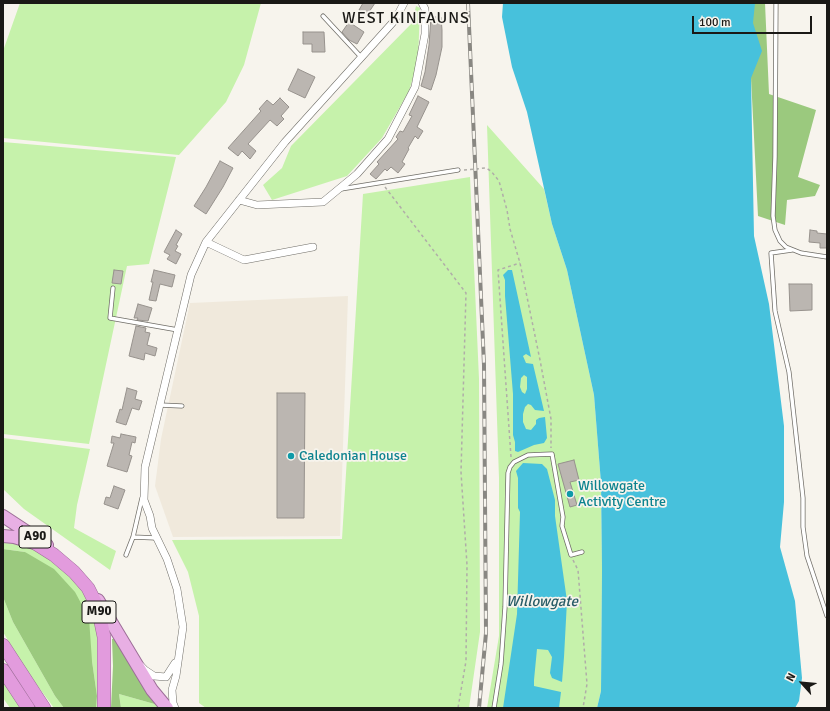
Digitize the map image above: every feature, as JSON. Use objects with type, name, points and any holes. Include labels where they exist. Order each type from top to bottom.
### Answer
[{"type":"highway","name":"A90","points":[[3,516],[68,559]]},
{"type":"highway","points":[[3,536],[14,537],[35,543],[68,559],[90,586],[152,690],[167,708]]},
{"type":"highway","name":"M90","points":[[35,543],[54,555],[74,572],[88,588],[98,608],[104,637],[104,708]]},
{"type":"highway","points":[[3,645],[44,708]]},
{"type":"highway","points":[[3,670],[28,708]]},
{"type":"street","points":[[175,708],[172,690],[176,676],[183,627],[177,589],[167,559],[152,528],[150,516],[144,500],[145,467],[191,275],[206,242],[285,142],[395,20],[404,3]]},
{"type":"street","points":[[239,200],[257,205],[323,202],[357,174],[388,139],[415,87],[425,34],[425,9],[422,3]]},
{"type":"street","points":[[206,242],[244,260],[313,247]]},
{"type":"street","points":[[130,654],[145,670],[154,676],[166,677],[175,663],[179,649]]},
{"type":"lane","points":[[776,3],[773,216],[775,230],[780,241],[786,247],[792,250],[827,257]]},
{"type":"lane","points":[[323,16],[362,58]]},
{"type":"lane","points":[[339,189],[458,170]]},
{"type":"lane","points":[[792,250],[771,253],[775,311],[789,372],[802,498],[802,527],[807,556],[817,582],[827,616]]},
{"type":"lane","points":[[114,288],[110,318],[178,330]]},
{"type":"lane","points":[[160,405],[182,406]]},
{"type":"lane","points":[[494,708],[504,635],[508,473],[512,465],[520,459],[528,455],[552,454],[563,518],[562,526],[571,555],[582,552]]},
{"type":"lane","points":[[126,555],[133,537],[145,485]]},
{"type":"lane","points":[[133,537],[157,538]]},
{"type":"path","points":[[458,170],[486,168],[491,171],[499,181],[507,210],[510,229],[520,262],[551,419],[550,440],[552,454]]},
{"type":"path","points":[[381,182],[466,293],[461,472],[467,565],[466,662],[458,708]]},
{"type":"path","points":[[512,465],[498,270],[520,262]]},
{"type":"path","points":[[571,555],[578,570],[587,684],[583,708]]},
{"type":"shaded area","points":[[348,296],[340,536],[173,537],[155,486],[161,439],[190,303]]},
{"type":"green space","points":[[20,3],[261,3],[244,65],[226,102],[179,155],[3,138],[3,51]]},
{"type":"green space","points":[[737,3],[765,3],[769,94],[816,110],[798,177],[820,185],[815,196],[787,200],[785,225],[758,216],[751,78]]},
{"type":"green space","points":[[416,6],[420,8],[418,61],[409,91],[382,138],[347,176],[272,200],[263,185],[282,168],[291,146],[412,23]]},
{"type":"green space","points":[[487,125],[544,189],[552,224],[567,270],[594,395],[601,483],[602,570],[601,691],[597,708],[487,708],[499,636],[499,478]]},
{"type":"green space","points":[[3,142],[176,157],[149,264],[127,266],[89,444],[3,434]]},
{"type":"green space","points":[[470,177],[479,379],[480,632],[469,708],[206,708],[199,703],[199,616],[188,572],[172,540],[342,539],[363,194]]},
{"type":"green space","points":[[3,438],[90,449],[77,505],[74,528],[116,551],[110,570],[24,509],[3,489]]},
{"type":"green space","points":[[3,543],[22,544],[47,555],[72,573],[96,608],[102,708],[96,708],[97,696],[92,661],[25,552],[3,549]]},
{"type":"green space","points":[[3,549],[25,552],[54,569],[75,592],[89,618],[92,661],[97,696],[96,708],[64,708],[55,696],[13,622],[3,597]]},
{"type":"green space","points":[[3,597],[13,622],[55,696],[64,708],[54,708],[26,670],[3,632]]},
{"type":"green space","points":[[116,638],[158,705],[119,694],[121,708],[111,708],[113,666],[112,639]]},
{"type":"green space","points":[[3,681],[22,708],[10,708],[3,698]]},
{"type":"green space","points":[[119,694],[158,705],[160,708],[121,708]]},
{"type":"water","points":[[503,3],[755,3],[753,23],[762,51],[751,78],[754,236],[769,304],[784,426],[784,502],[780,547],[795,601],[802,678],[799,701],[795,708],[597,708],[601,691],[602,570],[601,483],[594,395],[567,270],[552,224],[527,112],[512,67],[502,17]]},
{"type":"water","points":[[508,270],[512,270],[531,357],[526,354],[523,356],[526,363],[533,364],[544,411],[535,410],[528,404],[525,407],[523,414],[523,422],[526,429],[531,430],[536,424],[536,420],[545,417],[547,438],[544,443],[534,445],[518,452],[515,451],[513,435],[513,394],[505,280],[503,275]],"holes":[[[524,375],[527,377],[527,389],[525,394],[522,392],[520,387],[521,378]]]},
{"type":"water","name":"Willowgate","points":[[523,463],[542,464],[547,469],[555,500],[555,516],[567,601],[562,682],[552,678],[550,673],[552,657],[548,650],[537,649],[534,686],[561,692],[559,708],[503,708],[517,614],[520,512],[518,508],[518,478],[516,471]]},
{"type":"building","points":[[363,3],[375,3],[367,15],[359,10]]},
{"type":"building","points":[[431,17],[441,17],[442,47],[431,90],[421,86],[425,72],[429,45]]},
{"type":"building","points":[[349,22],[364,32],[357,44],[349,40],[342,32]]},
{"type":"building","points":[[303,32],[324,32],[325,52],[312,52],[312,44],[303,44]]},
{"type":"building","points":[[298,69],[315,77],[305,98],[288,90]]},
{"type":"building","points":[[418,96],[429,102],[417,127],[423,131],[418,139],[415,136],[402,162],[405,164],[398,173],[391,167],[387,171],[385,169],[376,179],[370,174],[379,164],[377,162],[398,139],[396,137],[400,131],[403,132],[412,116],[409,115]]},
{"type":"building","points":[[280,98],[289,107],[281,116],[284,119],[277,126],[270,120],[248,144],[256,151],[250,159],[242,151],[238,156],[228,148],[261,111],[259,109],[267,100],[273,105]]},
{"type":"building","points":[[220,161],[233,168],[206,214],[194,206]]},
{"type":"building","points":[[176,230],[182,234],[176,245],[178,246],[175,251],[181,254],[176,264],[167,259],[170,255],[164,252]]},
{"type":"building","points":[[810,230],[817,231],[817,233],[827,234],[827,248],[820,248],[820,243],[809,242]]},
{"type":"building","points":[[114,270],[123,271],[121,284],[112,283]]},
{"type":"building","points":[[154,270],[175,275],[172,287],[160,284],[156,301],[149,300]]},
{"type":"building","points":[[789,284],[812,284],[812,310],[790,311]]},
{"type":"building","points":[[138,304],[152,308],[148,321],[137,320],[138,318],[134,318]]},
{"type":"building","points":[[136,326],[146,328],[145,332],[150,333],[147,345],[157,348],[155,356],[145,353],[144,360],[129,356]]},
{"type":"building","points":[[127,388],[137,391],[135,399],[142,401],[139,410],[132,408],[126,425],[116,422],[120,409],[122,410]]},
{"type":"building","name":"Caledonian House","points":[[277,393],[305,393],[304,518],[277,518]]},
{"type":"building","points":[[121,434],[136,437],[135,443],[132,442],[129,455],[132,456],[127,472],[107,466],[114,443],[111,443],[112,436],[120,438]]},
{"type":"building","name":"Willowgate Activity Centre","points":[[574,460],[579,480],[570,482],[577,505],[570,507],[558,464]]},
{"type":"building","points":[[114,486],[125,490],[118,509],[104,504],[106,497],[110,498]]},
{"type":"railway","points":[[468,3],[484,365],[486,633],[479,708]]},
{"type":"place","name":"Caledonian House","points":[[291,456]]},
{"type":"place","name":"Willowgate Activity Centre","points":[[570,494]]},
{"type":"district","name":"WEST KINFAUNS","points":[[406,19]]}]
